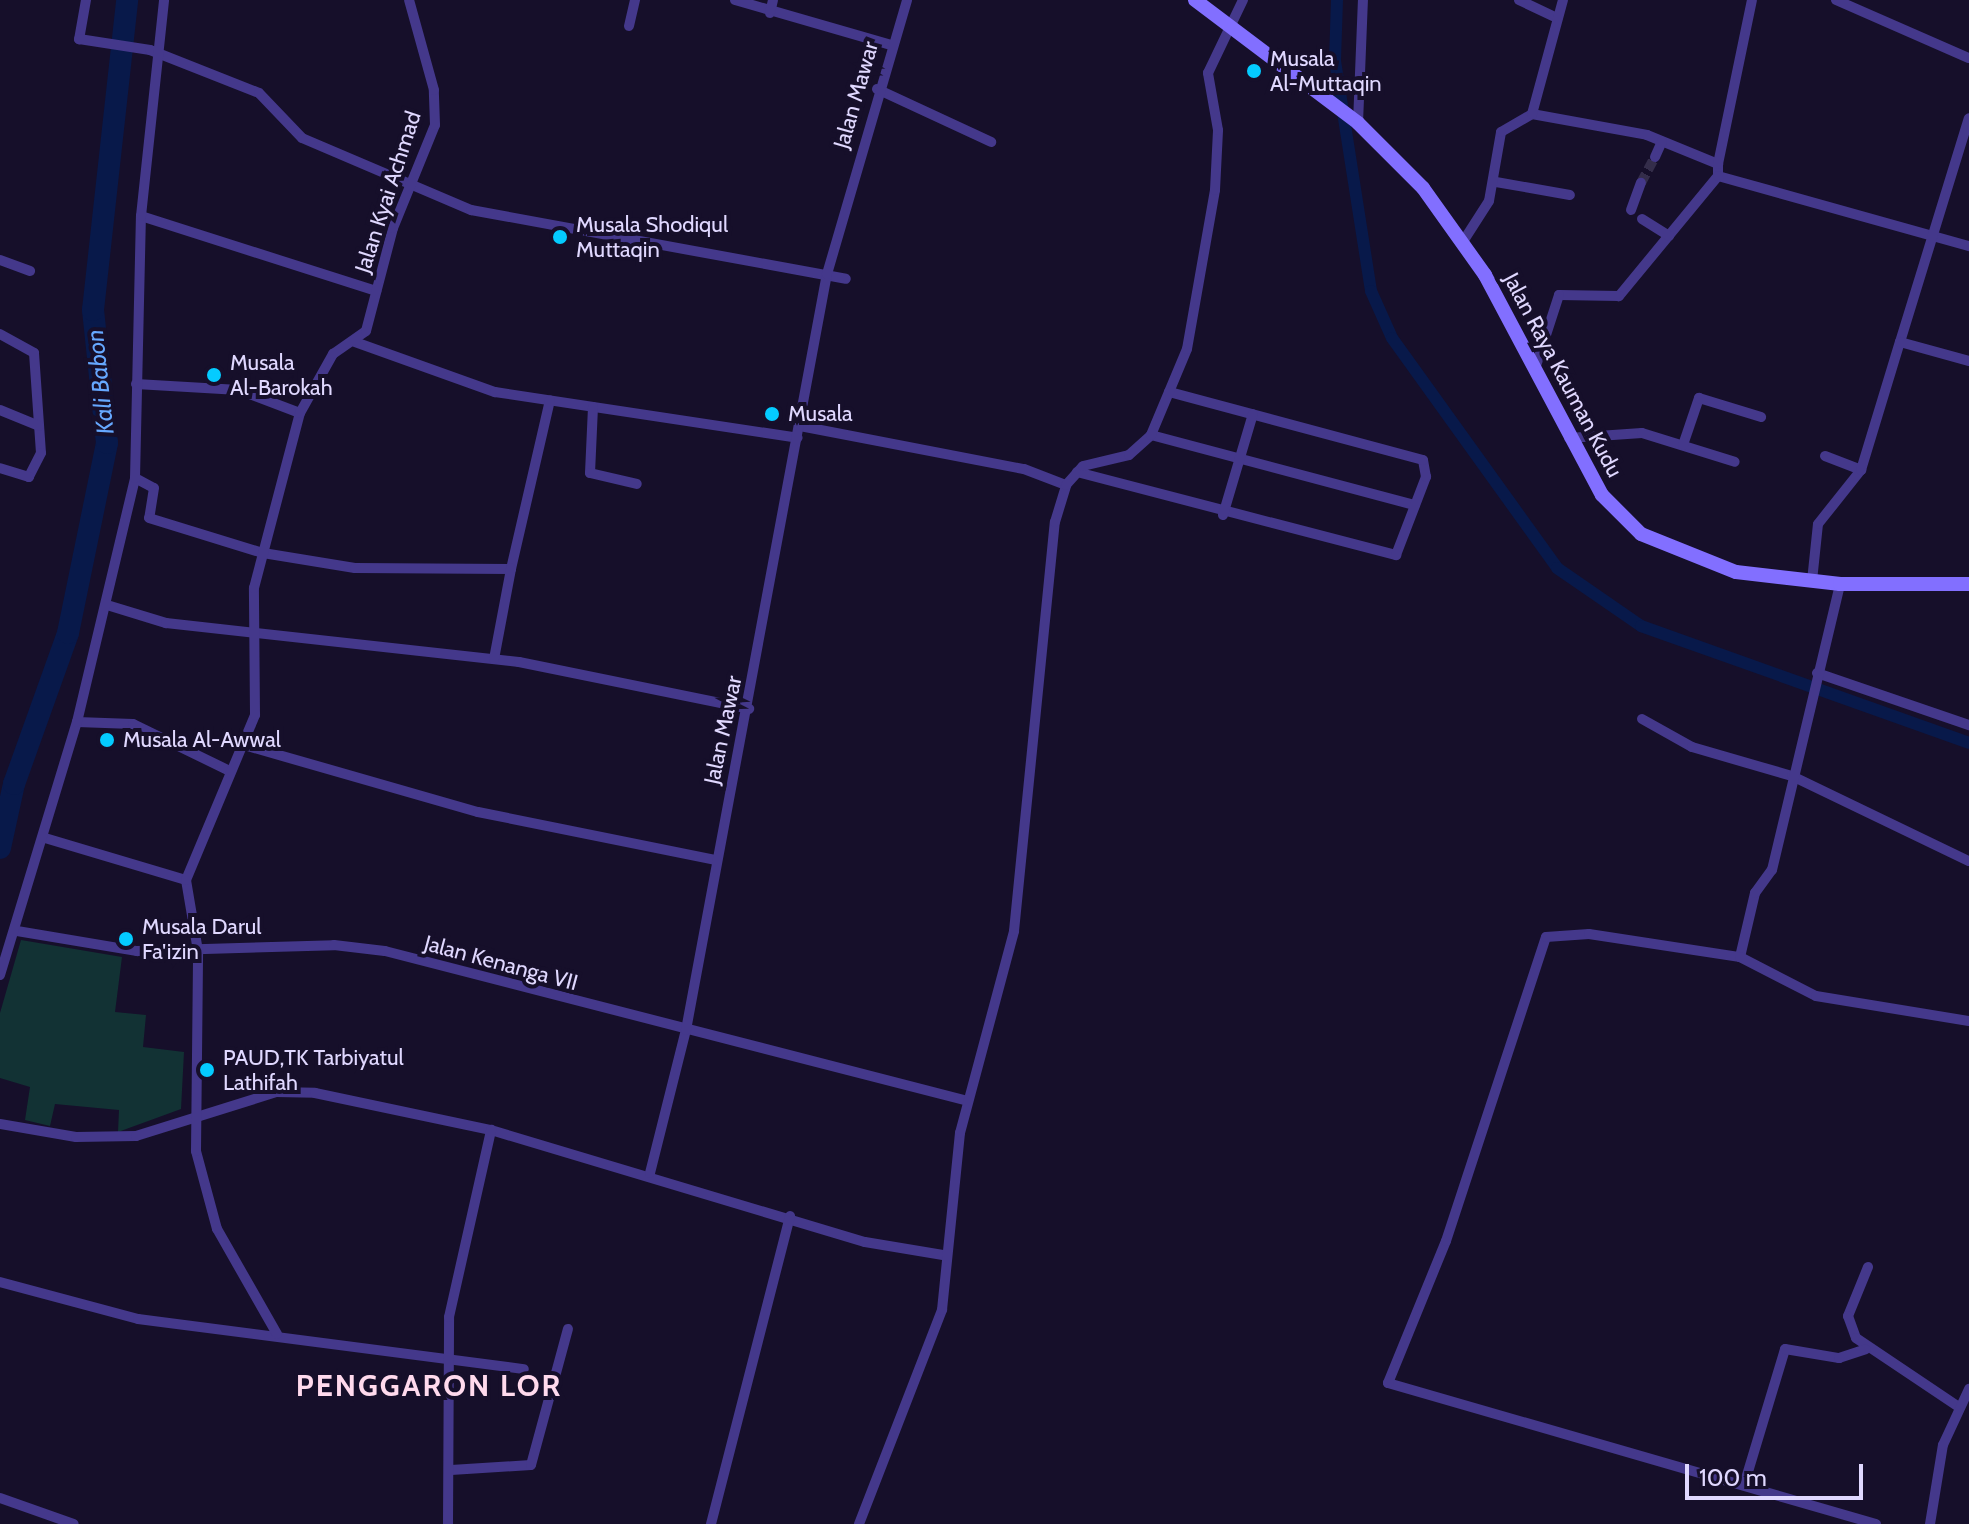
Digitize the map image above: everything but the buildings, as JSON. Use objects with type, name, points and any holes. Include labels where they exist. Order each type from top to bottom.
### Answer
[{"type":"street","points":[[86,0],[79,39],[153,52],[259,93],[302,138],[479,212],[846,279]]},
{"type":"street","points":[[0,975],[17,931],[77,722],[135,478],[141,216],[153,52],[164,0]]},
{"type":"street","name":"Jalan Kyai Achmad","points":[[186,880],[255,715],[252,629],[263,553],[300,413],[333,354],[355,342],[366,331],[376,291],[437,110],[409,0]]},
{"type":"street","points":[[629,26],[635,0]]},
{"type":"street","points":[[735,0],[770,13],[891,45]]},
{"type":"street","points":[[770,13],[773,0]]},
{"type":"street","name":"Jalan Mawar","points":[[650,1173],[686,1030],[716,860],[749,709],[827,274],[877,89],[907,0]]},
{"type":"street","points":[[1195,0],[1233,22]]},
{"type":"street","points":[[859,1524],[938,1323],[943,1255],[968,1101],[1011,954],[1054,530],[1066,485],[1077,472],[1129,455],[1151,435],[1187,349],[1215,190],[1218,130],[1208,73],[1243,0]]},
{"type":"street","points":[[1358,123],[1365,83],[1363,0]]},
{"type":"street","points":[[1519,0],[1557,18]]},
{"type":"street","points":[[1532,114],[1563,0]]},
{"type":"street","points":[[1533,375],[1559,295],[1619,296],[1718,176],[1752,0]]},
{"type":"street","points":[[1836,0],[1969,58]]},
{"type":"street","name":"Jalan Raya Kauman Kudu","points":[[1233,22],[1358,123],[1464,240],[1533,375],[1602,495],[1641,534],[1695,561],[1812,581],[1840,584],[1969,584]]},
{"type":"street","points":[[877,89],[991,142]]},
{"type":"street","points":[[1464,240],[1496,182],[1501,132],[1532,114],[1662,141],[1718,164]]},
{"type":"street","points":[[1812,581],[1818,524],[1861,470],[1934,239],[1946,176],[1969,118]]},
{"type":"street","points":[[1655,157],[1662,141]]},
{"type":"street","points":[[1718,176],[1934,239],[1969,246]]},
{"type":"street","points":[[1496,182],[1570,195]]},
{"type":"street","points":[[1631,210],[1641,183]]},
{"type":"street","points":[[141,216],[376,291]]},
{"type":"street","points":[[1642,219],[1669,236]]},
{"type":"street","points":[[0,260],[30,271]]},
{"type":"street","points":[[0,334],[34,353],[39,426],[38,465],[25,478],[0,468]]},
{"type":"street","points":[[355,342],[495,392],[799,432],[1016,467],[1066,485]]},
{"type":"street","points":[[1900,342],[1969,361]]},
{"type":"street","points":[[136,384],[232,389],[300,413]]},
{"type":"street","points":[[1077,472],[1223,515],[1390,558],[1428,470],[1423,460],[1169,392]]},
{"type":"street","points":[[1683,445],[1699,398],[1761,417]]},
{"type":"street","points":[[494,659],[511,569],[550,400]]},
{"type":"street","points":[[593,407],[590,473],[637,484]]},
{"type":"street","points":[[0,410],[39,426]]},
{"type":"street","points":[[1223,515],[1253,414]]},
{"type":"street","points":[[1569,438],[1610,430],[1683,445],[1735,462]]},
{"type":"street","points":[[1151,435],[1415,505]]},
{"type":"street","points":[[1825,456],[1861,470]]},
{"type":"street","points":[[135,478],[154,488],[149,518],[263,553],[355,568],[511,569]]},
{"type":"street","points":[[1740,957],[1755,893],[1772,870],[1840,584]]},
{"type":"street","points":[[107,605],[166,623],[252,629],[494,659],[749,709]]},
{"type":"street","points":[[1816,677],[1969,725]]},
{"type":"street","points":[[1642,719],[1692,747],[1792,776],[1969,861]]},
{"type":"street","points":[[77,722],[133,724],[230,771]]},
{"type":"street","points":[[244,745],[478,812],[716,860]]},
{"type":"street","points":[[45,838],[186,880],[198,951],[191,1114],[217,1229],[277,1334]]},
{"type":"street","name":"Jalan Kenanga VII","points":[[17,931],[122,949],[198,951],[360,947],[968,1101]]},
{"type":"street","points":[[1876,1524],[1388,1383],[1446,1241],[1542,940],[1589,934],[1740,957],[1816,996],[1969,1021]]},
{"type":"street","points":[[0,1124],[118,1138],[191,1114],[294,1090],[491,1130],[650,1173],[865,1242],[943,1255]]},
{"type":"street","points":[[448,1524],[451,1470],[450,1306],[491,1130]]},
{"type":"street","points":[[711,1524],[790,1216]]},
{"type":"street","points":[[1868,1267],[1848,1316],[1866,1349],[1960,1408]]},
{"type":"street","points":[[0,1282],[125,1316],[524,1369]]},
{"type":"street","points":[[451,1470],[531,1465],[568,1329]]},
{"type":"street","points":[[1744,1485],[1785,1349],[1839,1358],[1866,1349]]},
{"type":"street","points":[[1930,1524],[1943,1445],[1969,1389]]},
{"type":"street","points":[[0,1498],[74,1524]]},
{"type":"green space","points":[[21,940],[122,957],[115,1012],[146,1015],[143,1047],[184,1052],[181,1109],[118,1132],[119,1110],[55,1104],[50,1126],[25,1120],[30,1087],[0,1078],[0,1013]]},
{"type":"waterway","name":"Kali Babon","points":[[0,848],[14,784],[68,633],[107,443],[93,310],[127,0]]},
{"type":"waterway","points":[[1337,0],[1335,61],[1371,291],[1392,338],[1557,568],[1641,626],[1969,743]]},
{"type":"tunnel","points":[[1641,183],[1655,157]]},
{"type":"place","name":"Musala Al-Muttaqin","points":[[1254,71]]},
{"type":"place","name":"Musala Shodiqul Muttaqin","points":[[560,237]]},
{"type":"place","name":"Musala Al-Barokah","points":[[214,375]]},
{"type":"place","name":"Musala","points":[[772,414]]},
{"type":"place","name":"Musala Al-Awwal","points":[[107,740]]},
{"type":"place","name":"Musala Darul Fa'izin","points":[[126,939]]},
{"type":"place","name":"PAUD,TK Tarbiyatul Lathifah","points":[[207,1070]]},
{"type":"district","name":"PENGGARON LOR","points":[[429,1386]]}]
